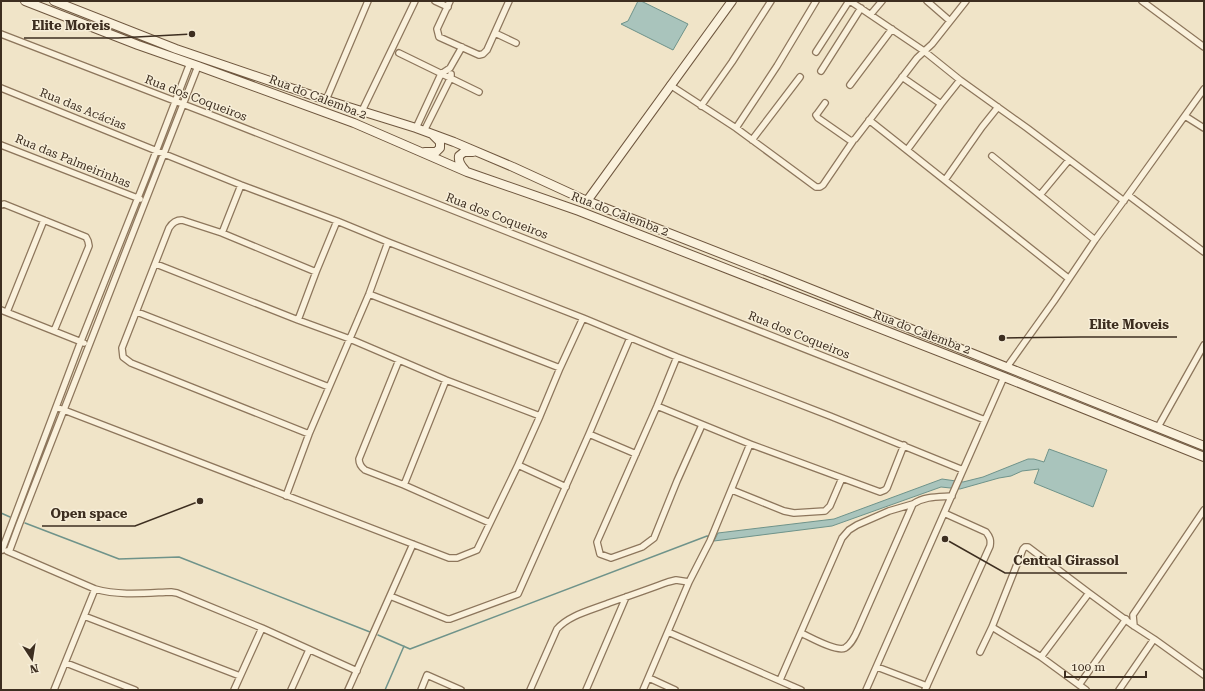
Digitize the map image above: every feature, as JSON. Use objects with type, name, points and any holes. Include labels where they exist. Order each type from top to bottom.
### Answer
[{"type":"main road","name":"Rua do Calemba 2","points":[[25,1],[138,45],[317,108],[468,172],[579,211],[1204,457]]},
{"type":"main road","name":"Rua do Calemba 2","points":[[54,1],[176,49],[326,100],[427,132],[513,167],[587,201],[1204,446]]},
{"type":"main road","points":[[587,201],[732,1]]},
{"type":"main road","points":[[422,152],[438,151],[440,148],[440,142],[427,132]]},
{"type":"main road","points":[[468,172],[460,165],[458,161],[459,156],[464,152],[478,152]]},
{"type":"street","points":[[326,100],[368,1]]},
{"type":"street","points":[[362,111],[415,1]]},
{"type":"street","points":[[436,1],[449,4],[437,29],[440,37],[479,54],[483,54],[487,50],[509,1]]},
{"type":"street","points":[[701,106],[732,62],[771,1]]},
{"type":"street","points":[[736,128],[777,66],[816,1]]},
{"type":"street","points":[[816,52],[850,1],[924,51],[960,80],[1124,201]]},
{"type":"street","points":[[871,14],[882,1]]},
{"type":"street","points":[[927,1],[950,21]]},
{"type":"street","points":[[670,85],[736,128],[816,187],[820,187],[823,185],[853,141],[902,77],[917,58],[932,44],[966,1]]},
{"type":"street","points":[[1144,1],[1204,47]]},
{"type":"street","points":[[821,70],[861,8]]},
{"type":"street","points":[[850,85],[892,29]]},
{"type":"street","points":[[495,33],[516,43]]},
{"type":"street","name":"Rua dos Coqueiros","points":[[1,34],[985,420]]},
{"type":"street","points":[[416,128],[441,74],[450,68],[462,47]]},
{"type":"street","points":[[399,53],[441,74],[451,77],[479,92]]},
{"type":"street","points":[[194,64],[175,102],[81,341],[2,549],[95,589],[118,594],[177,593],[262,628],[357,671]]},
{"type":"street","points":[[9,552],[183,105],[194,64]]},
{"type":"street","points":[[427,132],[451,77],[450,68]]},
{"type":"street","points":[[752,140],[800,77]]},
{"type":"street","points":[[902,77],[941,104]]},
{"type":"street","points":[[907,150],[960,80]]},
{"type":"street","name":"Rua das Acácias","points":[[1,88],[241,185],[337,221],[677,357],[904,445],[963,470]]},
{"type":"street","points":[[1007,368],[1054,301],[1068,278],[1204,89]]},
{"type":"street","points":[[825,103],[817,116],[853,141]]},
{"type":"street","points":[[945,180],[998,107]]},
{"type":"street","points":[[1185,116],[1204,128]]},
{"type":"street","points":[[869,120],[1068,278]]},
{"type":"street","name":"Rua das Palmeirinhas","points":[[1,145],[145,201]]},
{"type":"street","points":[[992,156],[1095,240]]},
{"type":"street","points":[[1040,195],[1069,160]]},
{"type":"street","points":[[222,233],[241,185]]},
{"type":"street","points":[[1128,195],[1204,252]]},
{"type":"street","points":[[1,205],[4,204],[86,237],[88,241],[89,246],[54,331]]},
{"type":"street","points":[[7,312],[44,220]]},
{"type":"street","points":[[309,434],[127,361],[123,357],[122,348],[169,228],[176,221],[182,220],[222,233],[316,272]]},
{"type":"street","points":[[298,320],[337,221]]},
{"type":"street","points":[[286,496],[309,434],[369,294],[388,242]]},
{"type":"street","points":[[156,264],[350,339],[446,380],[540,416]]},
{"type":"street","points":[[369,294],[560,368]]},
{"type":"street","points":[[1,310],[90,344]]},
{"type":"street","points":[[137,312],[329,387]]},
{"type":"street","points":[[56,407],[449,558],[457,558],[477,550],[518,465],[582,318]]},
{"type":"street","points":[[390,596],[450,619],[518,594],[630,338]]},
{"type":"street","points":[[1158,427],[1204,345]]},
{"type":"street","points":[[677,357],[597,542],[600,554],[611,558],[642,547],[654,538],[702,425]]},
{"type":"street","points":[[399,360],[359,462],[365,470],[490,522]]},
{"type":"street","points":[[866,690],[1004,377]]},
{"type":"street","points":[[404,485],[446,380]]},
{"type":"street","points":[[657,406],[750,444],[880,492],[887,488],[904,445]]},
{"type":"street","points":[[589,434],[636,454]]},
{"type":"street","points":[[643,690],[689,582],[710,541],[750,444]]},
{"type":"street","points":[[518,465],[566,487]]},
{"type":"street","points":[[732,490],[784,511],[794,513],[825,511],[830,506],[842,478]]},
{"type":"street","points":[[780,680],[842,538],[849,530],[889,511],[913,504],[919,500],[931,497],[952,496]]},
{"type":"street","points":[[801,633],[837,649],[846,647],[854,638],[913,504]]},
{"type":"street","points":[[1134,626],[1133,615],[1204,510]]},
{"type":"street","points":[[877,667],[926,688],[990,546],[990,538],[986,532],[944,513]]},
{"type":"street","points":[[348,690],[413,544]]},
{"type":"street","points":[[980,652],[992,627],[1023,549],[1028,547],[1134,626],[1204,675]]},
{"type":"street","points":[[530,690],[557,630],[562,623],[576,616],[668,582],[676,580],[689,582]]},
{"type":"street","points":[[54,690],[95,589]]},
{"type":"street","points":[[1041,657],[1090,593]]},
{"type":"street","points":[[586,690],[626,597]]},
{"type":"street","points":[[84,616],[240,676]]},
{"type":"street","points":[[1079,685],[1126,619]]},
{"type":"street","points":[[992,627],[1041,657],[1086,690]]},
{"type":"street","points":[[234,690],[262,628]]},
{"type":"street","points":[[668,632],[801,690]]},
{"type":"street","points":[[1121,689],[1154,639]]},
{"type":"street","points":[[291,690],[309,650]]},
{"type":"street","points":[[66,663],[135,690]]},
{"type":"street","points":[[420,690],[427,675],[461,690]]},
{"type":"street","points":[[649,678],[675,690]]},
{"type":"water","points":[[638,1],[641,1],[688,24],[673,50],[621,24],[628,21]]},
{"type":"water","points":[[1049,449],[1107,470],[1093,507],[1034,483],[1039,469],[1022,471],[1011,476],[960,489],[941,487],[832,526],[714,541],[718,533],[834,519],[942,479],[963,482],[983,477],[1028,459],[1044,462]]},
{"type":"waterway","points":[[1,513],[10,517]]},
{"type":"waterway","points":[[25,523],[119,559],[179,557],[370,632]]},
{"type":"waterway","points":[[378,635],[410,649],[707,536],[715,537]]},
{"type":"waterway","points":[[385,690],[404,646]]},
{"type":"place","name":"Elite Moreis","points":[[192,34]]},
{"type":"place","name":"Elite Moveis","points":[[1002,338]]},
{"type":"place","name":"Open space","points":[[200,501]]},
{"type":"place","name":"Central Girassol","points":[[945,539]]}]
